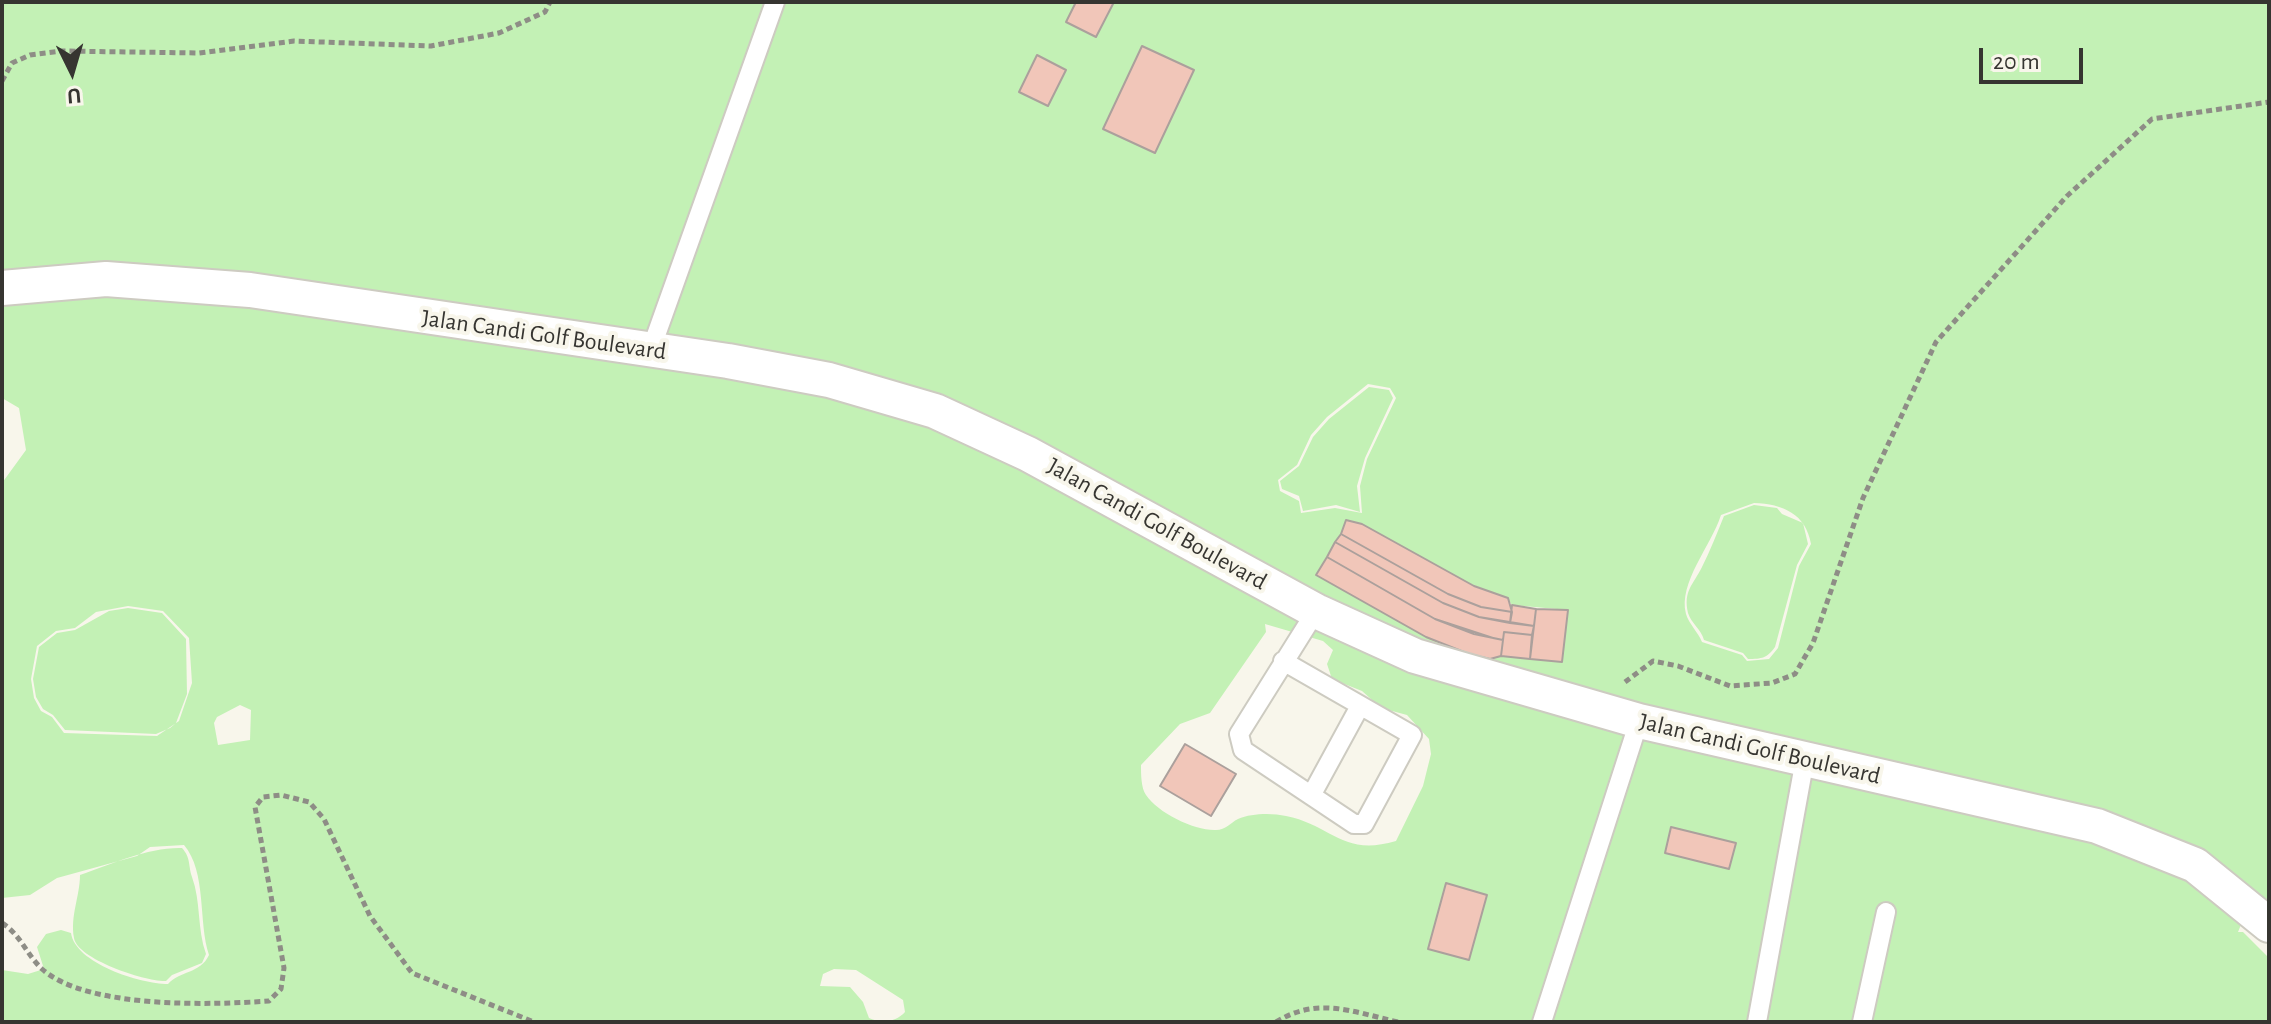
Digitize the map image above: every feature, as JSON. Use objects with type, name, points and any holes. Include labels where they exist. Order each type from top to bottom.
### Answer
[{"type":"street","name":"Jalan Candi Golf Boulevard","points":[[2,288],[106,279],[250,290],[650,352],[728,361],[829,380],[935,411],[1110,496],[1316,611],[1415,656],[1639,721],[2097,826],[2195,865],[2269,925]]},
{"type":"lane","points":[[650,352],[775,2]]},
{"type":"lane","points":[[1283,661],[1409,731],[1411,741],[1364,824],[1354,824],[1243,750],[1240,743],[1239,734],[1283,661],[1316,611]]},
{"type":"lane","points":[[1312,794],[1360,706]]},
{"type":"lane","points":[[1542,1022],[1639,721]]},
{"type":"lane","points":[[1757,1022],[1805,759]]},
{"type":"lane","points":[[1862,1022],[1886,912]]},
{"type":"path","points":[[2,81],[12,63],[30,55],[61,51],[199,53],[294,41],[431,46],[499,33],[545,12],[550,2]]},
{"type":"path","points":[[1603,711],[1632,675],[1653,661],[1678,666],[1730,686],[1772,683],[1795,674],[1813,643],[1863,498],[1936,342],[2067,196],[2152,119],[2269,102]]},
{"type":"path","points":[[2,923],[23,943],[42,968],[67,985],[130,1000],[231,1004],[269,1001],[281,989],[284,968],[255,807],[263,797],[281,795],[309,802],[324,819],[370,916],[412,973],[534,1022]]},
{"type":"path","points":[[1276,1022],[1297,1009],[1327,1007],[1398,1022]]},
{"type":"green space","points":[[2,2],[2269,2],[2269,912],[2247,910],[2238,932],[2243,932],[2269,958],[2269,1022],[2,1022],[2,970],[28,974],[44,969],[37,947],[46,934],[61,930],[71,933],[75,944],[96,962],[126,976],[156,983],[168,984],[201,966],[209,955],[196,869],[184,845],[150,847],[137,856],[57,878],[30,895],[2,898],[2,483],[26,450],[19,408],[2,398]],"holes":[[[1368,384],[1390,388],[1396,398],[1367,459],[1360,486],[1362,513],[1335,508],[1301,513],[1299,501],[1280,491],[1278,480],[1297,465],[1311,435],[1327,417]],[[1754,503],[1792,513],[1808,534],[1811,544],[1799,566],[1778,648],[1769,659],[1747,661],[1742,655],[1702,642],[1687,618],[1685,602],[1691,577],[1721,515]],[[1341,534],[1507,598],[1512,605],[1568,610],[1562,662],[1501,656],[1490,659],[1452,648],[1317,575]],[[128,606],[163,611],[189,638],[192,683],[179,721],[157,736],[64,733],[52,717],[41,711],[34,698],[31,679],[37,646],[56,631],[75,628],[96,612]],[[1265,624],[1323,641],[1333,650],[1327,664],[1332,679],[1362,691],[1381,708],[1407,715],[1429,739],[1431,754],[1423,786],[1396,841],[1362,845],[1338,838],[1302,820],[1275,814],[1249,816],[1223,829],[1207,830],[1188,824],[1159,808],[1144,792],[1141,765],[1180,724],[1210,713],[1266,632]],[[240,705],[251,710],[250,740],[218,745],[214,723],[217,717]],[[834,969],[856,970],[903,1000],[905,1012],[893,1020],[874,1020],[869,1018],[863,1002],[850,987],[820,986],[823,974]]]},
{"type":"green space","points":[[1369,387],[1389,390],[1393,398],[1365,458],[1357,486],[1360,512],[1336,505],[1303,511],[1299,496],[1282,489],[1280,481],[1299,466],[1313,437],[1329,419]]},
{"type":"green space","points":[[1754,505],[1777,508],[1782,514],[1803,523],[1808,544],[1797,565],[1775,647],[1764,657],[1748,659],[1743,653],[1704,640],[1689,617],[1687,599],[1724,516]]},
{"type":"green space","points":[[128,608],[162,613],[186,639],[187,694],[176,723],[156,734],[65,730],[53,715],[43,709],[36,697],[33,679],[39,647],[57,633],[75,630],[109,611]]},
{"type":"green space","points":[[182,848],[188,858],[197,896],[206,954],[202,963],[172,975],[166,981],[156,980],[114,968],[78,946],[73,922],[80,875],[144,853]]},
{"type":"building","points":[[1076,2],[1114,2],[1096,37],[1066,22]]},
{"type":"building","points":[[1142,46],[1194,70],[1155,153],[1103,129]]},
{"type":"building","points":[[1037,55],[1066,70],[1048,106],[1019,92]]},
{"type":"building","points":[[1346,520],[1362,524],[1474,586],[1508,598],[1512,612],[1481,607],[1448,594],[1341,534]]},
{"type":"building","points":[[1341,534],[1448,594],[1481,607],[1512,612],[1510,623],[1479,617],[1443,603],[1335,542]]},
{"type":"building","points":[[1335,542],[1443,603],[1479,617],[1534,626],[1532,635],[1504,632],[1503,640],[1435,619],[1327,557]]},
{"type":"building","points":[[1327,557],[1435,619],[1474,634],[1503,640],[1501,656],[1490,659],[1469,654],[1426,637],[1316,575]]},
{"type":"building","points":[[1512,605],[1536,609],[1534,626],[1510,623]]},
{"type":"building","points":[[1536,609],[1568,610],[1562,662],[1530,659]]},
{"type":"building","points":[[1504,632],[1532,635],[1530,659],[1501,656]]},
{"type":"building","points":[[1185,744],[1236,774],[1211,816],[1160,786]]},
{"type":"building","points":[[1671,827],[1736,843],[1729,869],[1665,853]]},
{"type":"building","points":[[1446,883],[1487,895],[1469,960],[1428,949]]}]
